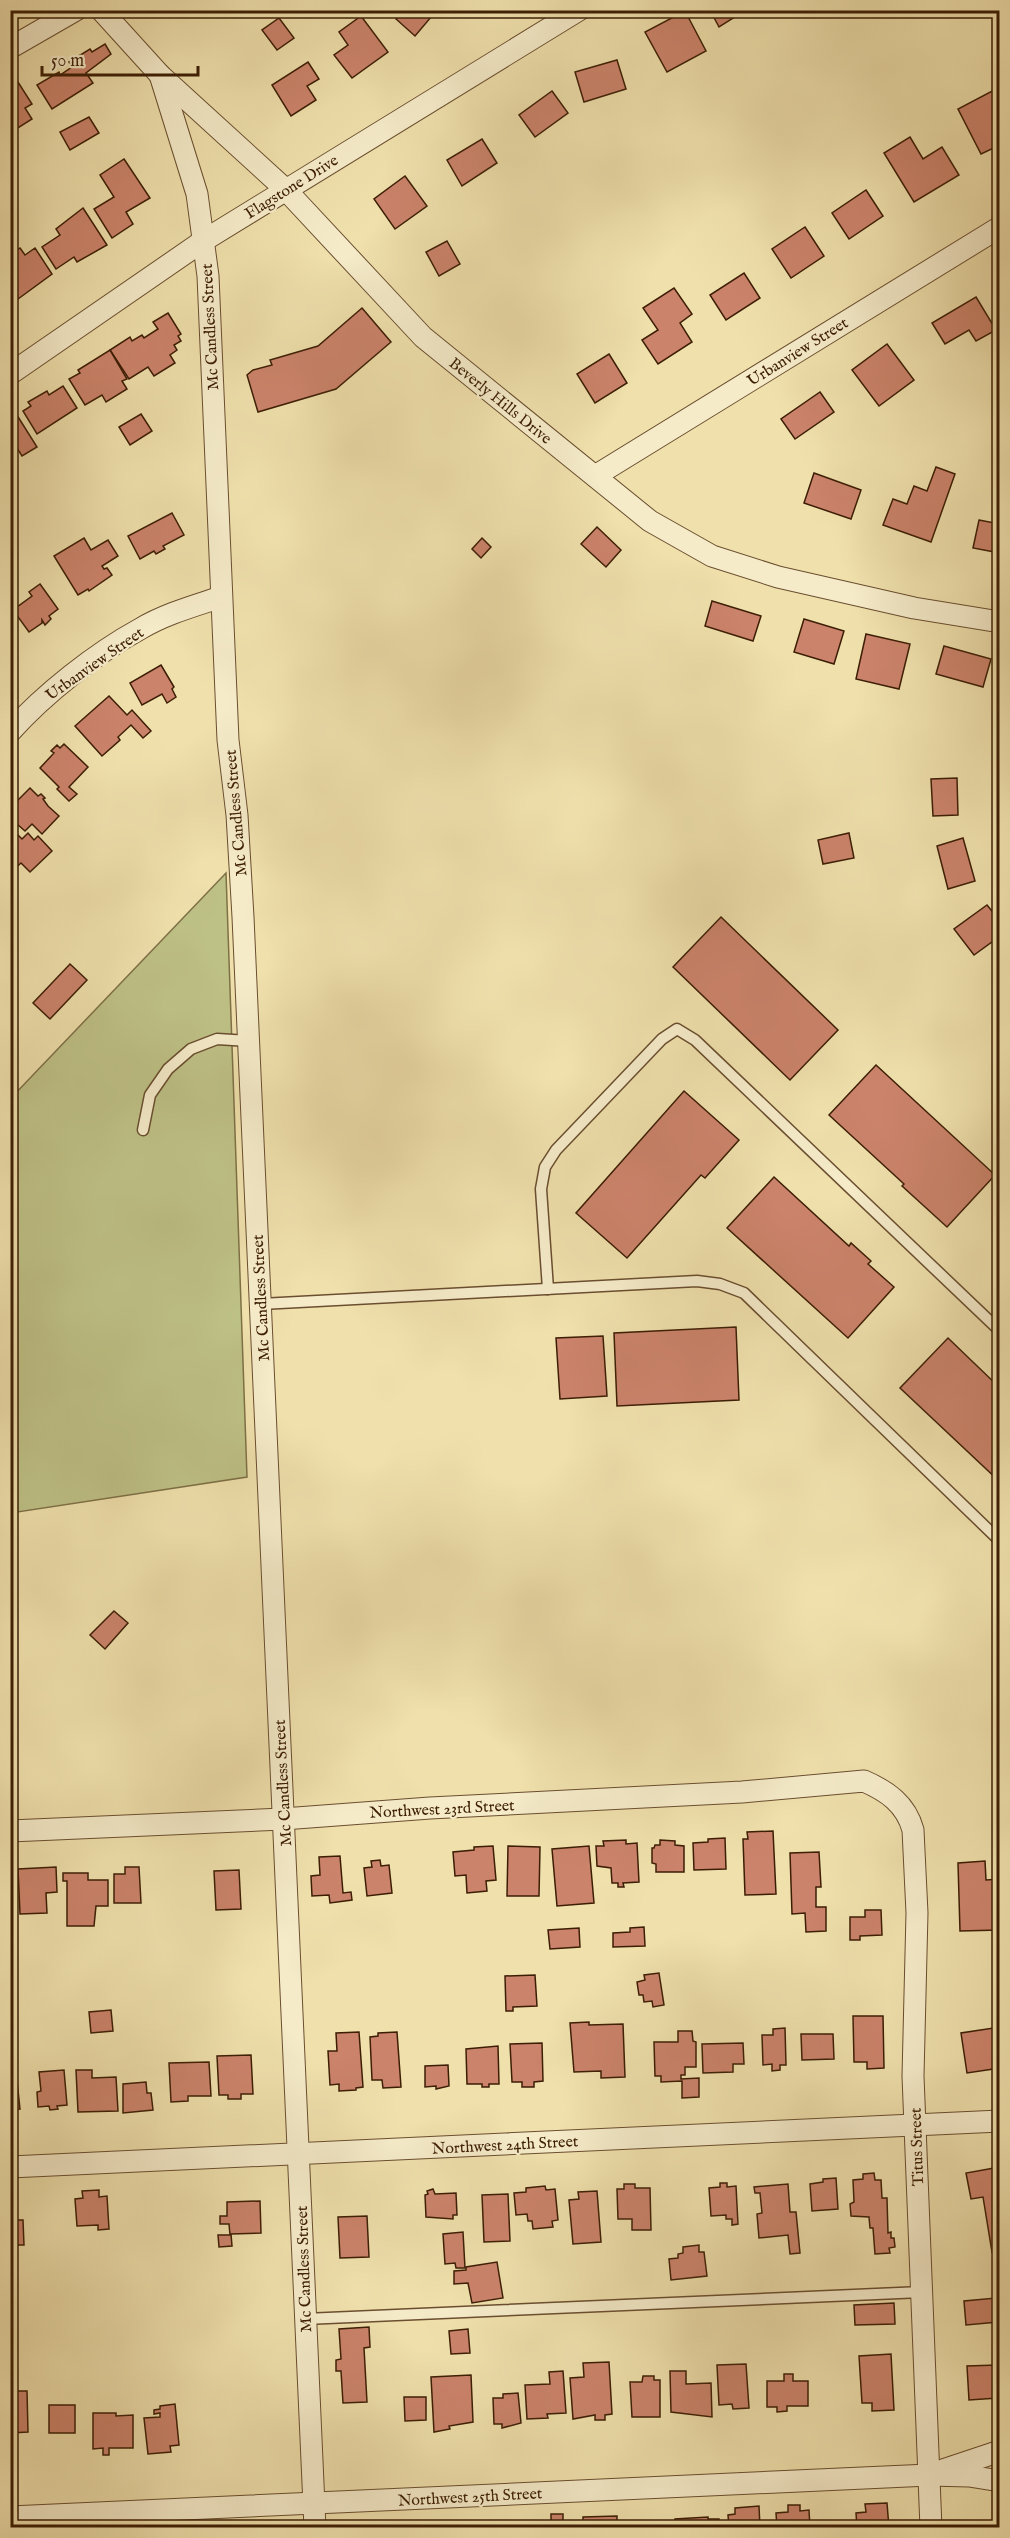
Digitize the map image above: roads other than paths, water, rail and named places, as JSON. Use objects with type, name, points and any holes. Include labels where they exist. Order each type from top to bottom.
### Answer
[{"type":"street","points":[[10,48],[76,10]]},
{"type":"street","name":"Beverly Hills Drive","points":[[101,10],[160,75],[285,189],[423,337],[650,521],[712,556],[778,577],[914,608],[999,622]]},
{"type":"street","name":"Flagstone Drive","points":[[10,374],[203,241],[579,10]]},
{"type":"street","name":"Mc Candless Street","points":[[160,75],[198,194],[208,276],[228,740],[241,866],[315,2528]]},
{"type":"street","name":"Urbanview Street","points":[[595,476],[999,227]]},
{"type":"street","name":"Urbanview Street","points":[[10,732],[28,712],[68,678],[140,628],[221,597]]},
{"type":"street","name":"Northwest 23rd Street","points":[[10,1831],[283,1819],[742,1792],[864,1781],[873,1785]]},
{"type":"street","name":"Titus Street","points":[[873,1785],[882,1789],[900,1804],[909,1816],[913,1830],[917,1913],[913,2076],[931,2528]]},
{"type":"street","name":"Northwest 24th Street","points":[[10,2167],[999,2121]]},
{"type":"street","name":"Northwest 25th Street","points":[[929,2475],[999,2451]]},
{"type":"street","name":"Northwest 25th Street","points":[[10,2517],[929,2475],[969,2476],[999,2481]]},
{"type":"lane","points":[[548,1289],[541,1189],[545,1167],[556,1150],[662,1039],[677,1029],[695,1040],[999,1331]]},
{"type":"lane","points":[[143,1130],[150,1095],[168,1069],[191,1049],[217,1039],[249,1041]]},
{"type":"lane","points":[[261,1304],[697,1281],[720,1284],[744,1293],[999,1541]]},
{"type":"lane","points":[[305,2319],[922,2292]]}]
